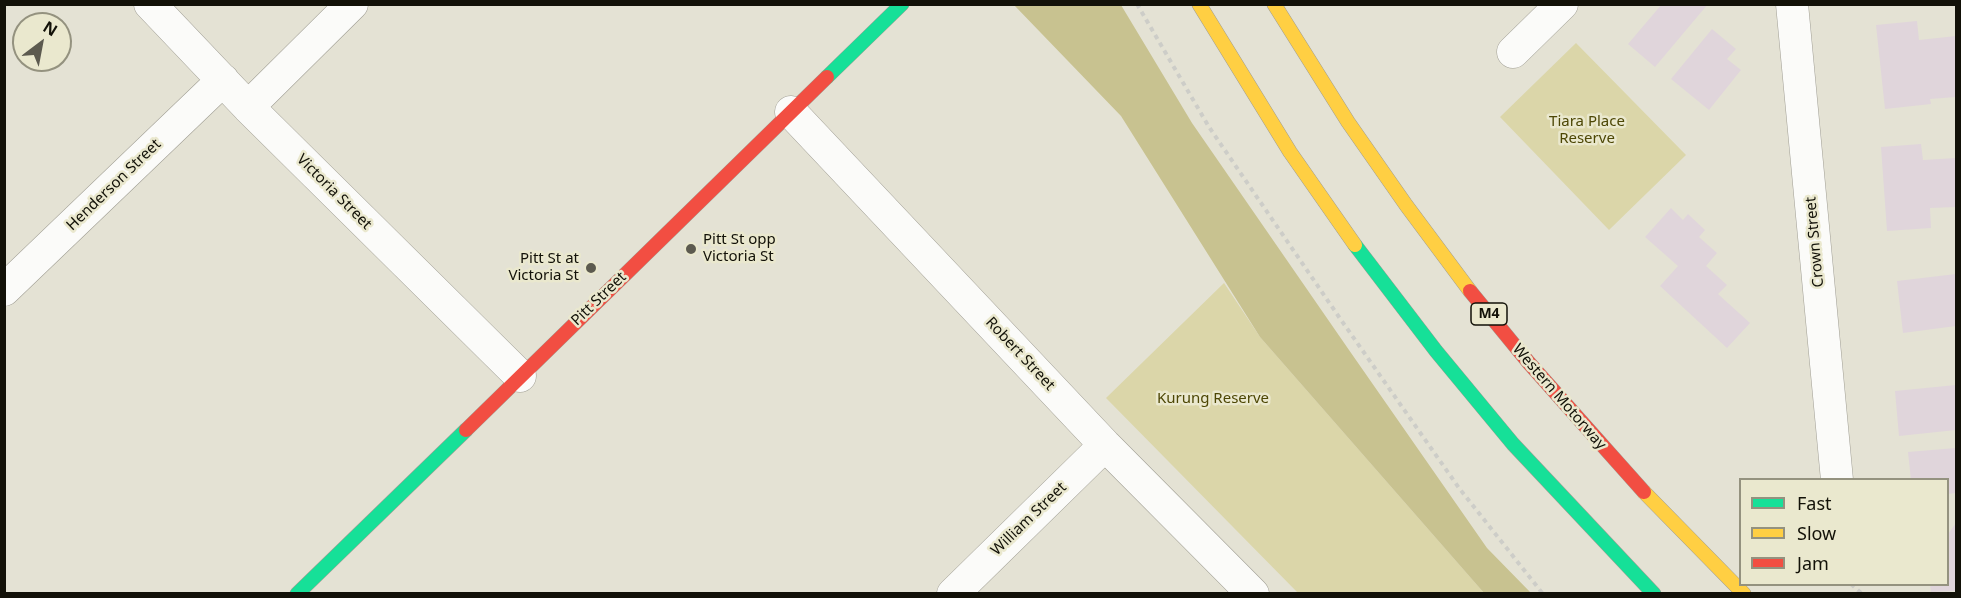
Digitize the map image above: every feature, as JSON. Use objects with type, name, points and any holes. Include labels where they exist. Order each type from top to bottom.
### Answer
[{"type":"main road","name":"Pitt Street","points":[[297,594],[902,4]]},
{"type":"main road","points":[[1198,4],[1290,152],[1363,256],[1414,322],[1513,444],[1654,594]]},
{"type":"main road","name":"Western Motorway","points":[[1274,4],[1348,122],[1466,286],[1529,363],[1640,488],[1744,594]]},
{"type":"street","name":"Victoria Street","points":[[150,4],[248,107],[520,376]]},
{"type":"street","points":[[248,107],[352,4]]},
{"type":"street","points":[[1513,52],[1562,4]]},
{"type":"street","name":"Crown Street","points":[[1792,4],[1838,478]]},
{"type":"street","name":"Henderson Street","points":[[4,290],[223,80]]},
{"type":"street","name":"Robert Street","points":[[791,112],[1106,445],[1252,594]]},
{"type":"street","name":"William Street","points":[[953,594],[1106,445]]},
{"type":"path","points":[[1137,4],[1209,127],[1339,318],[1459,488],[1543,594]]},
{"type":"green space","name":"Tiara Place Reserve","points":[[1576,43],[1686,155],[1609,230],[1500,117]]},
{"type":"green space","name":"Kurung Reserve","points":[[1224,283],[1260,337],[1484,593],[1298,593],[1106,398]]},
{"type":"shaded area","points":[[1014,5],[1121,5],[1192,123],[1487,548],[1531,593],[1484,593],[1260,337],[1121,116]]},
{"type":"building","points":[[1662,4],[1708,4],[1655,67],[1628,44]]},
{"type":"building","points":[[1917,21],[1919,40],[1956,36],[1956,97],[1930,99],[1931,104],[1885,109],[1876,25]]},
{"type":"building","points":[[1712,29],[1736,49],[1727,59],[1741,70],[1709,110],[1671,79]]},
{"type":"building","points":[[1921,144],[1923,160],[1956,158],[1956,207],[1930,208],[1931,228],[1887,231],[1881,147]]},
{"type":"building","points":[[1671,208],[1683,220],[1688,214],[1705,230],[1699,237],[1717,253],[1706,266],[1727,285],[1718,294],[1750,323],[1727,348],[1660,286],[1678,266],[1645,237]]},
{"type":"building","points":[[1956,274],[1956,326],[1903,333],[1897,281]]},
{"type":"building","points":[[1956,385],[1956,430],[1899,436],[1895,391]]},
{"type":"building","points":[[1956,448],[1956,493],[1949,494],[1949,478],[1911,478],[1908,452]]},
{"type":"building","points":[[1956,523],[1956,591],[1931,592],[1930,586],[1949,586],[1949,533]]},
{"type":"traffic: fast","points":[[827,77],[902,4]]},
{"type":"traffic: fast","points":[[1355,245],[1436,351],[1513,444],[1654,594]]},
{"type":"traffic: fast","points":[[297,594],[466,430]]},
{"type":"traffic: slow","points":[[1199,4],[1290,152],[1355,245]]},
{"type":"traffic: slow","points":[[1274,4],[1348,122],[1470,291]]},
{"type":"traffic: slow","points":[[1644,492],[1744,594]]},
{"type":"traffic: jam","points":[[466,430],[827,77]]},
{"type":"traffic: jam","points":[[1470,291],[1529,363],[1644,492]]},
{"type":"place","name":"Pitt St opp Victoria St","points":[[691,249]]},
{"type":"place","name":"Pitt St at Victoria St","points":[[591,268]]}]
